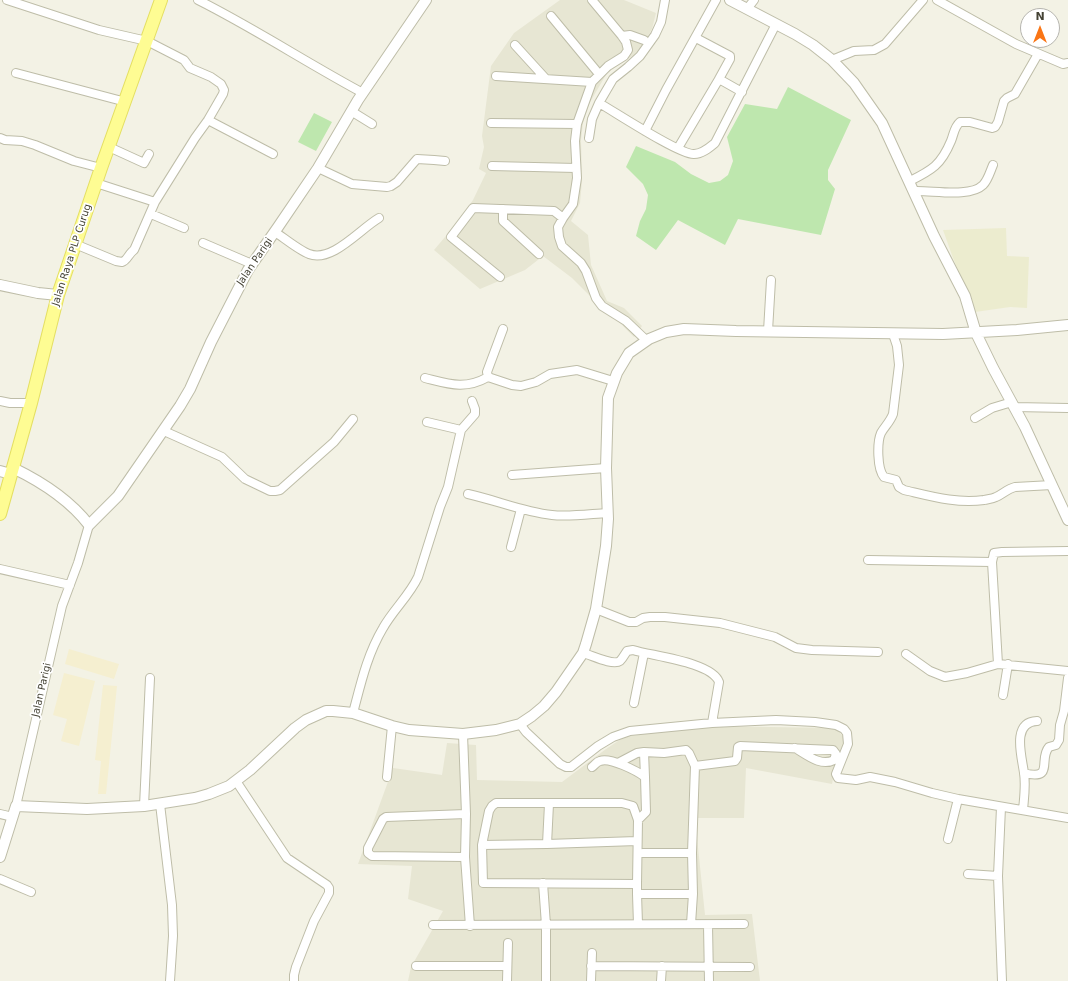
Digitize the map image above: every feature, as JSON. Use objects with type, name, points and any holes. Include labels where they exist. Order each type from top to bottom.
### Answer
[{"type":"main road","name":"Jalan Raya PLP Curug","points":[[0,514],[8,471],[31,403],[58,295],[101,168],[126,102],[161,0]]},
{"type":"street","points":[[7,0],[99,30],[147,41],[184,60],[190,68],[221,84],[224,90],[208,120],[155,202],[134,250],[124,262],[116,261],[75,244]]},
{"type":"street","points":[[198,0],[363,93]]},
{"type":"street","name":"Jalan Parigi","points":[[0,857],[16,806],[62,606],[90,525],[118,496],[180,406],[190,389],[199,366],[234,296],[252,264],[318,168],[351,111],[426,0]]},
{"type":"street","points":[[592,0],[622,36],[626,42],[628,50],[624,56],[599,74],[592,82],[577,124],[575,141],[577,178],[574,204],[558,227],[559,237],[562,246],[581,263],[586,271],[592,290],[602,306],[626,321],[646,340]]},
{"type":"street","points":[[589,138],[592,119],[599,103],[613,79],[640,56],[655,35],[661,22],[665,0]]},
{"type":"street","points":[[645,130],[716,0]]},
{"type":"street","points":[[730,0],[813,44],[832,60],[854,83],[882,122],[934,236],[965,296],[976,333],[1025,427],[1068,520]]},
{"type":"street","points":[[747,9],[754,0]]},
{"type":"street","points":[[832,60],[854,50],[874,50],[885,44],[923,0]]},
{"type":"street","points":[[937,0],[1016,44],[1063,64],[1068,63]]},
{"type":"street","points":[[551,16],[599,74]]},
{"type":"street","points":[[599,103],[687,153],[695,154],[704,152],[715,143],[776,24]]},
{"type":"street","points":[[622,36],[630,34],[644,40]]},
{"type":"street","points":[[678,148],[730,59],[730,56],[696,38]]},
{"type":"street","points":[[515,44],[546,79]]},
{"type":"street","points":[[910,181],[930,171],[939,163],[948,147],[955,128],[960,122],[970,122],[992,128],[995,127],[998,122],[1004,100],[1015,94],[1038,54]]},
{"type":"street","points":[[16,73],[126,102]]},
{"type":"street","points":[[496,76],[592,82]]},
{"type":"street","points":[[719,79],[742,92]]},
{"type":"street","points":[[351,111],[372,124]]},
{"type":"street","points":[[208,120],[274,154]]},
{"type":"street","points":[[491,123],[577,124]]},
{"type":"street","points":[[0,138],[35,145],[74,161],[101,168]]},
{"type":"street","points":[[109,147],[144,163],[149,154]]},
{"type":"street","points":[[318,168],[352,184],[386,188],[397,182],[417,159],[445,161]]},
{"type":"street","points":[[914,191],[972,191],[983,184],[993,165]]},
{"type":"street","points":[[492,166],[576,168]]},
{"type":"street","points":[[96,183],[155,202]]},
{"type":"street","points":[[500,277],[451,237],[473,208],[554,211],[563,218]]},
{"type":"street","points":[[503,209],[503,221],[539,254]]},
{"type":"street","points":[[151,214],[184,228]]},
{"type":"street","points":[[275,232],[306,253],[319,256],[339,248],[379,218]]},
{"type":"street","points":[[203,243],[252,264]]},
{"type":"street","points":[[768,331],[771,280]]},
{"type":"street","points":[[0,285],[38,293],[58,295]]},
{"type":"street","points":[[16,806],[87,809],[144,806],[195,798],[209,794],[229,786],[250,770],[295,728],[306,720],[326,711],[344,711],[392,726],[421,732],[463,734],[496,730],[520,724],[544,706],[583,653],[596,609],[606,546],[608,398],[613,381],[629,352],[646,340],[666,332],[684,329],[893,334],[976,333],[1068,325]]},
{"type":"street","points":[[488,377],[488,370],[503,329]]},
{"type":"street","points":[[893,334],[897,346],[899,365],[893,414],[891,421],[882,432],[879,440],[878,460],[880,472],[884,477],[896,480],[899,487],[904,490],[946,500],[963,501],[975,501],[996,497],[1009,488],[1052,485]]},
{"type":"street","points":[[425,378],[458,385],[474,384],[488,377],[512,385],[521,386],[536,382],[550,374],[577,370],[613,381]]},
{"type":"street","points":[[353,713],[369,655],[383,627],[414,586],[418,577],[440,507],[448,487],[451,468],[461,430],[475,414],[472,400]]},
{"type":"street","points":[[0,401],[10,403],[31,403]]},
{"type":"street","points":[[975,418],[992,408],[1013,405],[1068,408]]},
{"type":"street","points":[[164,431],[222,457],[245,479],[275,492],[280,490],[334,442],[353,419]]},
{"type":"street","points":[[427,422],[461,430]]},
{"type":"street","points":[[512,475],[606,468]]},
{"type":"street","points":[[8,471],[35,479],[50,488],[77,511],[90,525]]},
{"type":"street","points":[[468,494],[490,498],[521,509],[553,516],[607,513]]},
{"type":"street","points":[[511,547],[521,509]]},
{"type":"street","points":[[998,664],[992,562],[994,553],[1068,551]]},
{"type":"street","points":[[868,560],[992,562]]},
{"type":"street","points":[[0,569],[70,585]]},
{"type":"street","points":[[596,609],[629,622],[636,622],[644,618],[665,616],[720,623],[775,637],[796,648],[812,650],[878,652]]},
{"type":"street","points":[[583,653],[607,661],[615,662],[620,661],[629,650],[671,658],[703,668],[719,680],[712,723]]},
{"type":"street","points":[[634,703],[644,653]]},
{"type":"street","points":[[906,654],[930,671],[945,677],[967,673],[998,664],[1068,671]]},
{"type":"street","points":[[1004,695],[1008,664]]},
{"type":"street","points":[[144,806],[150,678]]},
{"type":"street","points":[[1024,773],[1032,775],[1042,773],[1045,765],[1045,751],[1049,747],[1056,746],[1058,743],[1068,678]]},
{"type":"street","points":[[520,724],[526,732],[566,768],[571,767],[598,746],[613,737],[630,731],[712,723],[776,720],[815,722],[836,725],[844,729],[847,733],[848,744],[836,774],[838,778],[856,780],[870,778],[895,782],[932,794],[1068,818]]},
{"type":"street","points":[[1023,810],[1024,773],[1020,748],[1020,735],[1026,725],[1037,721]]},
{"type":"street","points":[[387,777],[392,726]]},
{"type":"street","points":[[463,734],[466,814],[465,857],[470,926]]},
{"type":"street","points":[[696,766],[735,761],[737,758],[738,747],[740,746],[795,748]]},
{"type":"street","points":[[618,763],[637,753],[664,753],[686,750],[696,766],[692,853],[693,894],[691,924]]},
{"type":"street","points":[[638,820],[646,812],[644,752]]},
{"type":"street","points":[[592,767],[601,760],[618,763],[637,771],[645,777]]},
{"type":"street","points":[[236,781],[287,858],[327,885],[329,888],[329,893],[314,921],[296,966],[294,981]]},
{"type":"street","points":[[948,839],[958,799]]},
{"type":"street","points":[[637,884],[483,883],[482,845],[489,811],[496,803],[628,803],[633,806],[638,820],[638,924]]},
{"type":"street","points":[[160,804],[172,905],[173,936],[170,981]]},
{"type":"street","points":[[547,844],[549,804]]},
{"type":"street","points":[[1001,807],[998,876],[1002,981]]},
{"type":"street","points":[[0,814],[13,817]]},
{"type":"street","points":[[465,857],[372,856],[368,853],[368,848],[383,819],[386,817],[466,814]]},
{"type":"street","points":[[482,845],[637,841]]},
{"type":"street","points":[[643,853],[692,853]]},
{"type":"street","points":[[968,874],[998,876]]},
{"type":"street","points":[[0,879],[31,892]]},
{"type":"street","points":[[543,883],[546,925],[546,981]]},
{"type":"street","points":[[637,894],[693,894]]},
{"type":"street","points":[[433,925],[744,924]]},
{"type":"street","points":[[708,925],[709,981]]},
{"type":"street","points":[[507,981],[508,943]]},
{"type":"street","points":[[591,981],[592,953]]},
{"type":"street","points":[[416,966],[507,966]]},
{"type":"street","points":[[591,966],[750,967]]},
{"type":"street","points":[[661,981],[662,966]]},
{"type":"shaded area","points":[[560,0],[624,0],[656,13],[652,29],[644,43],[634,55],[607,73],[589,104],[583,123],[581,140],[582,181],[580,203],[571,221],[588,235],[591,265],[607,301],[624,308],[642,326],[634,337],[616,319],[599,309],[591,297],[572,278],[543,256],[525,270],[480,289],[434,250],[456,224],[473,200],[486,173],[479,169],[484,147],[482,136],[491,66],[514,33]]},
{"type":"shaded area","points":[[1006,228],[1007,256],[1029,257],[1027,308],[1010,307],[975,312],[943,230]]},
{"type":"shaded area","points":[[69,649],[119,664],[114,679],[65,664]]},
{"type":"shaded area","points":[[64,673],[95,681],[79,746],[61,741],[67,719],[53,715]]},
{"type":"shaded area","points":[[103,685],[117,686],[106,794],[98,794],[101,761],[95,760]]},
{"type":"shaded area","points":[[703,726],[836,728],[845,739],[836,763],[832,784],[746,768],[744,818],[695,818],[705,915],[752,914],[760,981],[408,981],[411,967],[443,911],[408,899],[412,866],[358,864],[393,768],[442,775],[447,743],[476,745],[477,780],[562,782],[624,737]]},
{"type":"green space","points":[[788,87],[851,120],[828,170],[828,180],[835,189],[821,235],[738,219],[725,245],[678,220],[656,250],[636,236],[640,221],[646,209],[648,195],[643,184],[626,167],[636,146],[675,162],[691,174],[709,183],[720,181],[728,175],[733,161],[727,137],[745,104],[777,109]]},
{"type":"green space","points":[[314,113],[332,122],[316,151],[298,142]]}]
